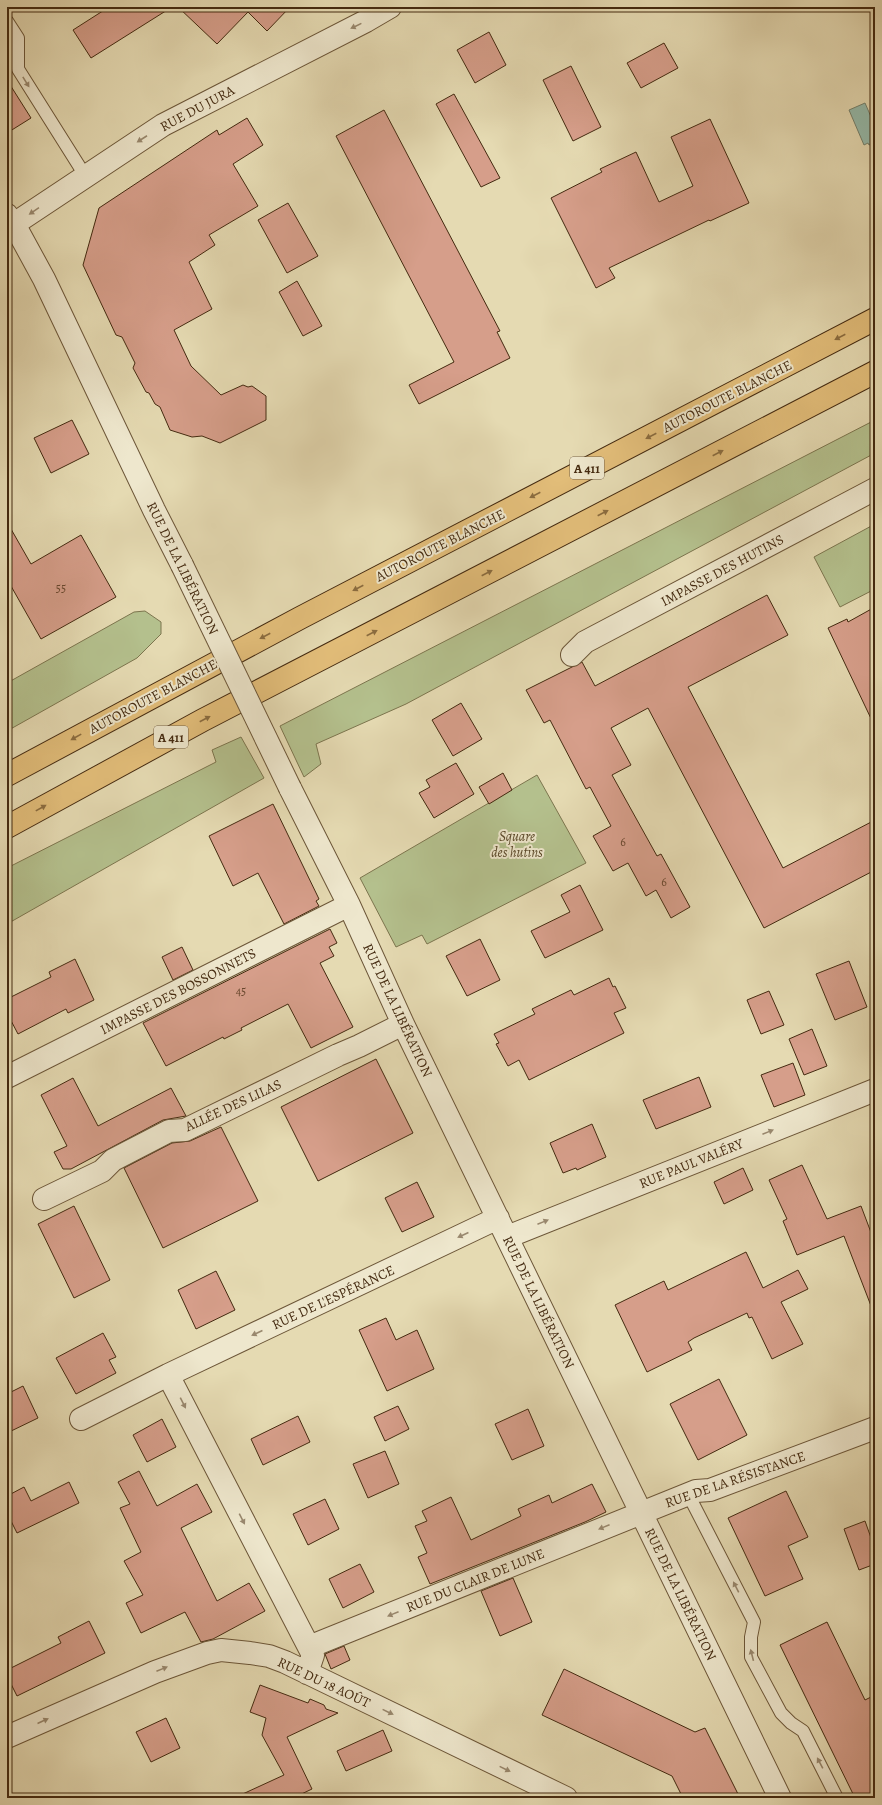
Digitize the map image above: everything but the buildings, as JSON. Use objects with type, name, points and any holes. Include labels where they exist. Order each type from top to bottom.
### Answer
[{"type":"highway","name":"AUTOROUTE BLANCHE","points":[[7,775],[307,614],[875,319]]},
{"type":"highway","name":"A 411","points":[[7,827],[203,720],[875,372]]},
{"type":"street","name":"RUE DU JURA","points":[[9,223],[86,177],[163,125],[366,21],[390,7]]},
{"type":"street","name":"RUE DE LA LIBÉRATION","points":[[9,223],[44,279],[154,510],[349,905],[403,1024],[780,1798]]},
{"type":"street","name":"IMPASSE DES HUTINS","points":[[572,655],[585,642],[875,488]]},
{"type":"street","name":"IMPASSE DES BOSSONNETS","points":[[7,1077],[349,905]]},
{"type":"street","name":"ALLÉE DES LILAS","points":[[44,1199],[102,1171],[113,1160],[169,1131],[185,1130],[403,1024]]},
{"type":"street","name":"RUE PAUL VALÉRY","points":[[503,1227],[875,1090]]},
{"type":"street","name":"RUE DE L'ESPÉRANCE","points":[[81,1419],[168,1375],[503,1227]]},
{"type":"street","points":[[168,1375],[313,1655],[313,1660],[308,1673]]},
{"type":"street","name":"RUE DE LA RÉSISTANCE","points":[[641,1513],[696,1490],[710,1490],[875,1428]]},
{"type":"street","name":"RUE DU CLAIR DE LUNE","points":[[309,1647],[439,1596],[641,1513]]},
{"type":"street","name":"RUE DU 18 AOÛT","points":[[7,1737],[155,1672],[207,1652],[221,1650],[270,1656],[566,1798]]},
{"type":"lane","points":[[7,21],[18,38],[18,69],[86,177]]},
{"type":"lane","points":[[688,1494],[754,1622],[751,1637],[752,1657],[781,1713],[791,1723],[803,1731],[837,1798]]},
{"type":"green space","points":[[875,420],[875,453],[406,704],[316,744],[321,764],[304,777],[280,726]]},
{"type":"green space","points":[[875,524],[875,589],[840,607],[814,557]]},
{"type":"green space","points":[[145,611],[161,622],[161,634],[137,658],[7,731],[7,683],[134,612]]},
{"type":"green space","points":[[241,737],[264,778],[7,924],[7,868],[216,762],[212,750]]},
{"type":"green space","name":"Square des hutins","points":[[537,775],[586,863],[427,944],[422,935],[396,947],[360,878]]},
{"type":"shaded area","points":[[865,103],[875,126],[875,143],[869,145],[868,143],[864,145],[849,110]]}]
